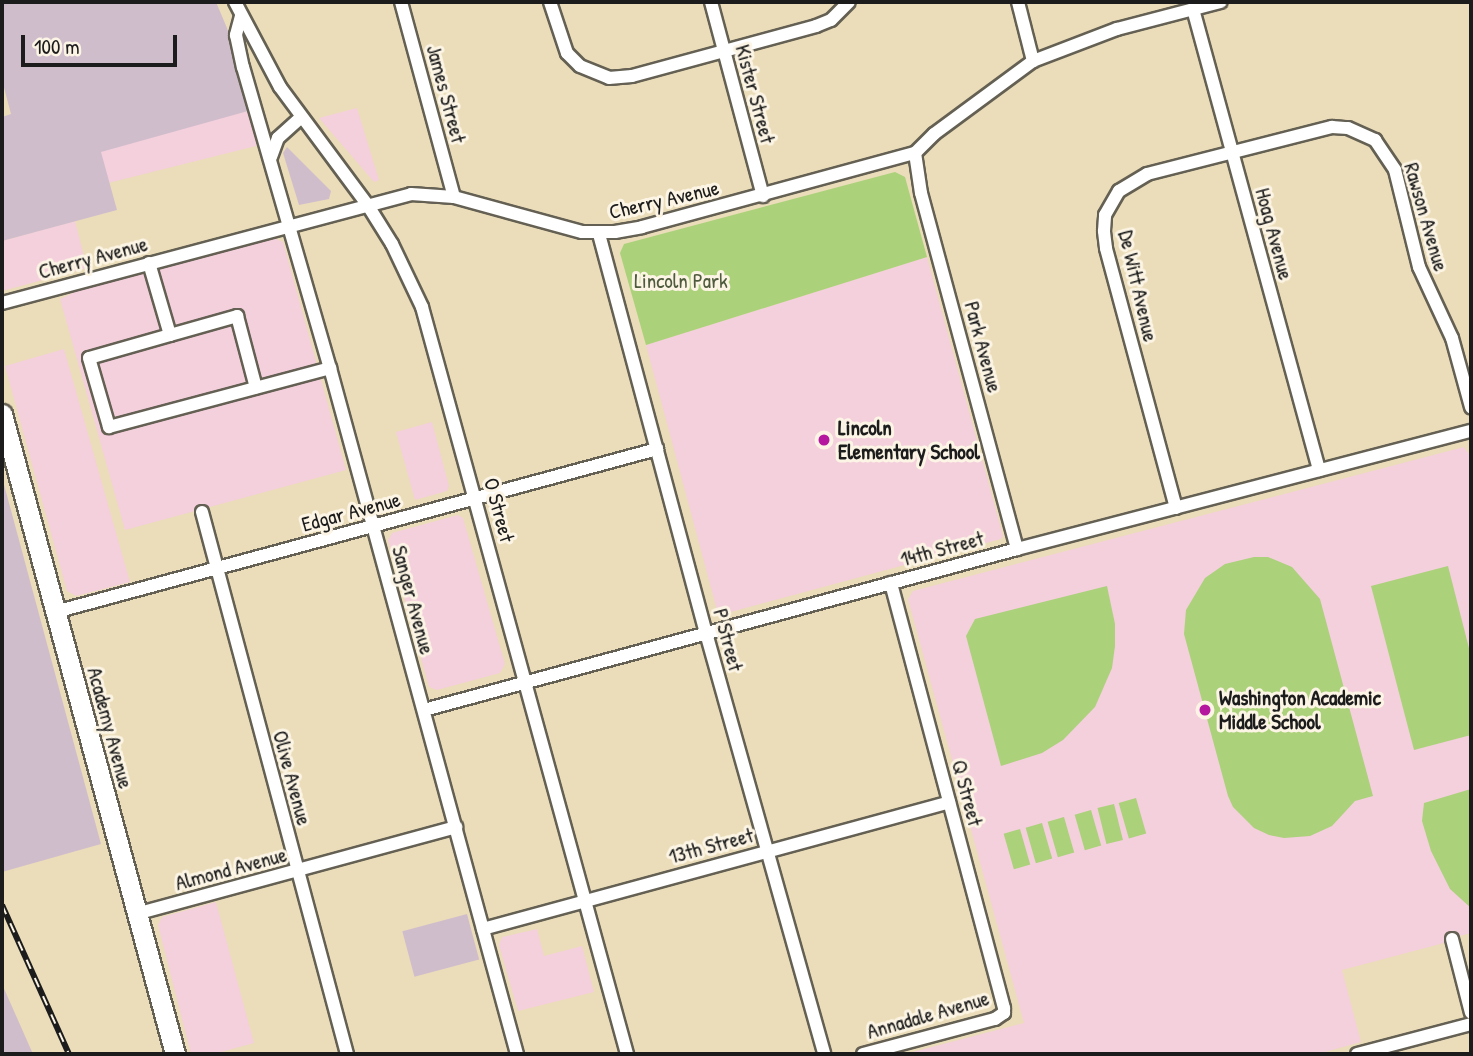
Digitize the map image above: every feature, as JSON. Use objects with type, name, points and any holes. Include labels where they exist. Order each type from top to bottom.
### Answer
[{"type":"main road","name":"Academy Avenue","points":[[2,414],[175,1054]]},
{"type":"street","name":"Sanger Avenue","points":[[235,2],[241,16],[236,35],[264,142],[271,157],[330,368],[517,1054]]},
{"type":"street","name":"James Street","points":[[401,2],[454,197]]},
{"type":"street","points":[[550,2],[567,53],[592,73],[609,78],[632,76],[816,26],[831,20],[849,2]]},
{"type":"street","name":"Kister Street","points":[[711,2],[762,196]]},
{"type":"street","points":[[1018,2],[1033,61]]},
{"type":"street","name":"Cherry Avenue","points":[[2,303],[411,194],[454,197],[565,229],[600,234],[642,227],[915,153],[934,134],[1033,61],[1080,41],[1221,2]]},
{"type":"street","name":"Hoag Avenue","points":[[1193,9],[1319,470]]},
{"type":"street","name":"O Street","points":[[241,16],[300,117],[367,204],[392,244],[422,307],[627,1054]]},
{"type":"street","points":[[271,157],[278,138],[300,117]]},
{"type":"street","name":"Rawson Avenue","points":[[1232,152],[1332,127],[1363,133],[1383,149],[1395,170],[1425,286],[1452,338],[1471,407]]},
{"type":"street","name":"De Witt Avenue","points":[[1176,508],[1106,248],[1105,215],[1119,191],[1133,180],[1232,152]]},
{"type":"street","name":"Park Avenue","points":[[915,153],[921,193],[1017,549]]},
{"type":"street","name":"P Street","points":[[600,234],[706,633],[824,1054]]},
{"type":"street","points":[[149,263],[170,335]]},
{"type":"street","points":[[256,388],[236,316],[89,358],[109,427],[256,388],[330,368]]},
{"type":"street","name":"14th Street","points":[[424,710],[1017,549],[1471,431]]},
{"type":"street","name":"Edgar Avenue","points":[[55,612],[657,449]]},
{"type":"street","name":"Olive Avenue","points":[[202,512],[347,1054]]},
{"type":"street","name":"Q Street","points":[[891,583],[1004,1003],[1004,1013]]},
{"type":"street","name":"13th Street","points":[[484,929],[949,802]]},
{"type":"street","name":"Almond Avenue","points":[[136,914],[456,827]]},
{"type":"street","points":[[1452,939],[1471,1013]]},
{"type":"street","name":"Annadale Avenue","points":[[863,1054],[995,1019],[1004,1013]]},
{"type":"street","points":[[1357,1054],[1471,1024]]},
{"type":"shaded area","points":[[2,2],[216,2],[227,28],[248,111],[101,152],[117,210],[2,241],[2,117],[11,114],[2,80]]},
{"type":"shaded area","points":[[357,108],[379,180],[374,182],[319,118]]},
{"type":"shaded area","points":[[248,111],[257,146],[107,183],[99,148]]},
{"type":"shaded area","points":[[287,147],[331,191],[329,199],[299,205],[283,153]]},
{"type":"shaded area","points":[[75,221],[87,268],[2,291],[2,241]]},
{"type":"shaded area","points":[[274,238],[283,242],[346,470],[125,530],[60,299],[79,290]]},
{"type":"shaded area","name":"Lincoln Elementary School","points":[[927,257],[1003,536],[1001,539],[723,614],[717,610],[646,345]]},
{"type":"shaded area","points":[[64,349],[130,582],[76,596],[67,591],[5,366]]},
{"type":"shaded area","points":[[432,422],[449,486],[447,491],[415,500],[396,432]]},
{"type":"shaded area","name":"Washington Academic Middle School","points":[[1464,447],[1471,457],[1471,933],[1444,940],[1444,943],[1342,970],[1361,1042],[1318,1054],[905,1054],[1024,1023],[908,599],[913,591]]},
{"type":"shaded area","points":[[2,477],[101,844],[2,872]]},
{"type":"shaded area","points":[[458,515],[463,518],[505,664],[500,673],[437,690],[429,687],[388,540],[392,533]]},
{"type":"shaded area","points":[[216,902],[254,1043],[214,1054],[191,1054],[158,925],[162,917]]},
{"type":"shaded area","points":[[467,914],[479,959],[414,977],[402,931]]},
{"type":"shaded area","points":[[537,929],[544,956],[582,946],[594,992],[518,1011],[499,945],[502,937]]},
{"type":"shaded area","points":[[2,984],[33,1054],[2,1054]]},
{"type":"green space","name":"Lincoln Park","points":[[895,172],[905,177],[927,257],[646,345],[620,253],[624,244]]},
{"type":"green space","points":[[1254,557],[1268,557],[1292,567],[1320,599],[1373,796],[1355,801],[1332,826],[1310,836],[1284,838],[1269,835],[1254,828],[1233,807],[1184,634],[1186,610],[1205,578],[1225,564]]},
{"type":"green space","points":[[1448,566],[1471,656],[1471,735],[1414,750],[1371,586]]},
{"type":"green space","points":[[1107,586],[1115,624],[1115,646],[1112,668],[1095,707],[1063,740],[1042,753],[1001,766],[966,636],[975,619]]},
{"type":"green space","points":[[1471,789],[1471,908],[1450,889],[1431,851],[1422,821],[1424,803]]},
{"type":"green space","points":[[1136,798],[1146,834],[1129,839],[1119,803]]},
{"type":"green space","points":[[1114,804],[1123,840],[1106,844],[1098,808]]},
{"type":"green space","points":[[1091,810],[1101,846],[1085,850],[1075,815]]},
{"type":"green space","points":[[1064,817],[1074,853],[1058,857],[1048,822]]},
{"type":"green space","points":[[1042,823],[1052,859],[1036,863],[1026,828]]},
{"type":"green space","points":[[1020,829],[1030,865],[1014,869],[1004,834]]},
{"type":"railway","points":[[2,905],[69,1054]]},
{"type":"place","name":"Lincoln Elementary School","points":[[824,440]]},
{"type":"place","name":"Washington Academic Middle School","points":[[1205,710]]}]
